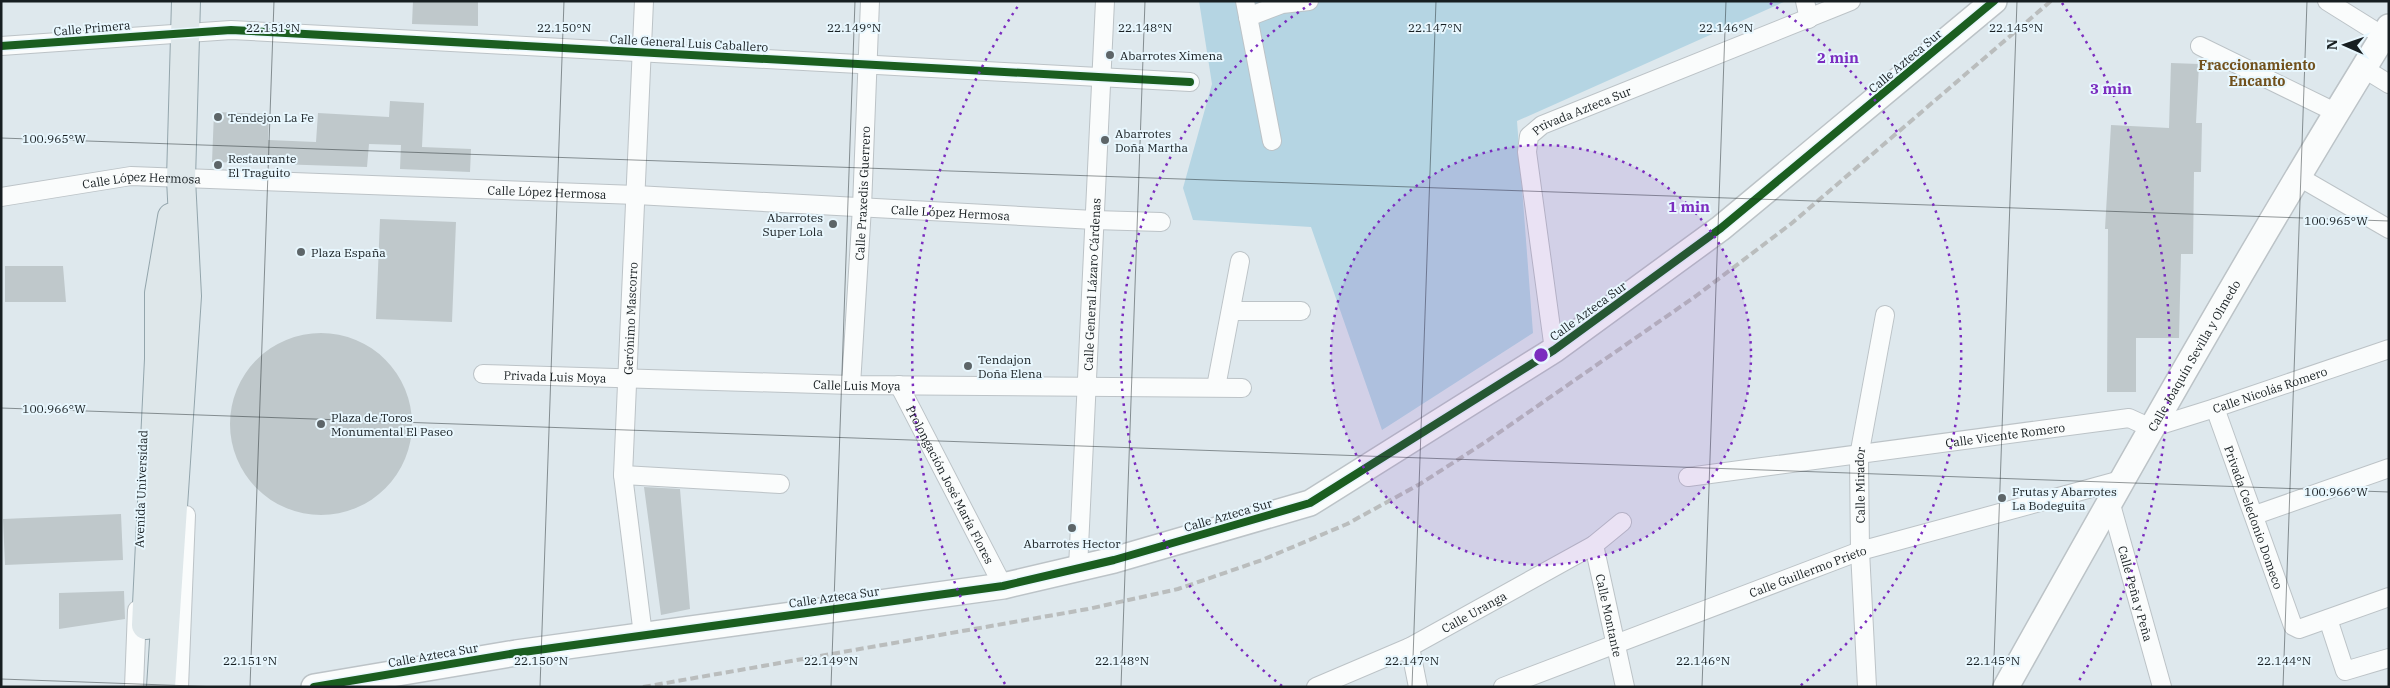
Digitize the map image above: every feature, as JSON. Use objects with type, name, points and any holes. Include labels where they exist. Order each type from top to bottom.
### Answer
[{"type":"main road","name":"Avenida Universidad","points":[[143,687],[167,414],[187,296],[180,179],[186,1]]},
{"type":"main road","name":"Avenida Universidad","points":[[161,687],[167,414],[159,293],[180,179]]},
{"type":"street","name":"Gerónimo Mascorro","points":[[642,635],[623,474],[644,1]]},
{"type":"street","name":"Calle Praxedis Guerrero","points":[[851,385],[862,207],[870,1]]},
{"type":"street","name":"Calle General Lázaro Cárdenas","points":[[1078,568],[1105,1]]},
{"type":"street","points":[[1272,141],[1247,9],[1309,1]]},
{"type":"street","points":[[1805,1],[1809,19]]},
{"type":"street","name":"Privada Azteca Sur","points":[[1554,350],[1528,152],[1530,136],[1542,124],[1851,1]]},
{"type":"street","points":[[2327,1],[2386,31]]},
{"type":"street","name":"Calle Azteca Sur","points":[[314,687],[516,653],[1003,586],[1114,560],[1310,503],[1554,350],[1722,228],[1987,4]]},
{"type":"street","name":"Calle General Luis Caballero","points":[[185,31],[231,30],[1190,82]]},
{"type":"street","name":"Calle Primera","points":[[1,46],[185,31]]},
{"type":"street","name":"Calle Joaquín Sevilla y Olmedo","points":[[2006,687],[2151,428],[2299,178],[2335,112],[2386,31]]},
{"type":"street","points":[[2200,46],[2335,112]]},
{"type":"street","points":[[2363,68],[2389,84]]},
{"type":"street","name":"Calle López Hermosa","points":[[1,197],[131,176],[636,195],[1161,222]]},
{"type":"street","points":[[2299,178],[2389,229]]},
{"type":"street","points":[[1216,387],[1240,262]]},
{"type":"street","name":"Avenida Universidad","points":[[134,687],[146,356],[159,293]]},
{"type":"street","name":"Avenida Universidad","points":[[179,687],[192,357],[187,296]]},
{"type":"street","points":[[1231,311],[1300,312]]},
{"type":"street","name":"Calle Mirador","points":[[1867,687],[1860,551],[1859,456],[1885,314]]},
{"type":"street","name":"Calle Nicolás Romero","points":[[2151,428],[2389,349]]},
{"type":"street","name":"Privada Luis Moya","points":[[483,374],[627,379]]},
{"type":"street","name":"Calle Luis Moya","points":[[627,379],[851,385],[1086,385],[1242,388]]},
{"type":"street","name":"Prolongación José María Flores","points":[[899,385],[1003,586]]},
{"type":"street","name":"Privada Celedonio Domeco","points":[[2215,408],[2255,515],[2293,626],[2299,629],[2328,619]]},
{"type":"street","name":"Calle Vicente Romero","points":[[1859,456],[2129,418],[2151,428]]},
{"type":"street","points":[[1688,477],[1859,456]]},
{"type":"street","points":[[2255,515],[2389,468]]},
{"type":"street","points":[[623,474],[780,484]]},
{"type":"street","name":"Calle Guillermo Prieto","points":[[1503,687],[1860,551],[2115,491]]},
{"type":"street","name":"Calle Peña y Peña","points":[[2115,491],[2162,687]]},
{"type":"street","name":"Calle Uranga","points":[[1316,687],[1410,646],[1594,545],[1622,522]]},
{"type":"street","name":"Calle Montante","points":[[1594,545],[1625,687]]},
{"type":"street","points":[[2389,597],[2328,619],[2345,671],[2389,658]]},
{"type":"street","points":[[1410,646],[1418,687]]},
{"type":"shaded area","points":[[1199,1],[1786,1],[1517,121],[1533,333],[1382,430],[1311,227],[1193,220],[1183,188],[1212,84]]},
{"type":"building","points":[[413,1],[478,1],[478,26],[412,24]]},
{"type":"building","points":[[2171,63],[2199,64],[2196,123],[2202,123],[2201,172],[2194,172],[2193,254],[2181,254],[2179,338],[2136,338],[2136,392],[2107,392],[2108,229],[2105,229],[2111,125],[2169,128]]},
{"type":"building","points":[[390,101],[424,103],[422,147],[471,149],[470,172],[400,169],[401,145],[369,144],[367,167],[212,162],[214,112],[269,114],[268,140],[316,142],[318,113],[389,117]]},
{"type":"building","points":[[380,219],[456,222],[452,322],[376,319]]},
{"type":"building","points":[[5,266],[63,266],[66,302],[5,302]]},
{"type":"building","name":"Plaza de Toros Monumental El Paseo","points":[[330,333],[356,340],[372,348],[391,366],[405,389],[412,415],[412,433],[405,459],[397,475],[379,494],[372,500],[347,511],[330,515],[312,515],[286,508],[270,500],[245,475],[237,459],[232,442],[230,415],[237,389],[245,373],[270,348],[286,340],[303,335]]},
{"type":"building","points":[[644,487],[680,489],[690,609],[661,615]]},
{"type":"building","points":[[121,514],[123,560],[5,565],[3,519]]},
{"type":"building","points":[[124,591],[125,619],[59,629],[59,593]]},
{"type":"railway","points":[[643,687],[1088,609],[1178,589],[1262,560],[1347,524],[1420,484],[1487,441],[1696,296],[1792,223],[2051,1]]},
{"type":"cycle path","points":[[314,687],[516,653],[1003,586],[1114,560],[1310,503],[1554,350],[1721,228],[1994,1]]},
{"type":"cycle path","points":[[1,46],[231,30],[1190,82]]},
{"type":"place","name":"Abarrotes Ximena","points":[[1110,55]]},
{"type":"place","name":"Tendejon La Fe","points":[[218,117]]},
{"type":"place","name":"Abarrotes Doña Martha","points":[[1105,140]]},
{"type":"place","name":"Restaurante El Traguito","points":[[218,165]]},
{"type":"place","name":"Abarrotes Super Lola","points":[[833,224]]},
{"type":"place","name":"Plaza España","points":[[301,252]]},
{"type":"place","name":"Tendajon Doña Elena","points":[[968,366]]},
{"type":"place","name":"Plaza de Toros Monumental El Paseo","points":[[321,424]]},
{"type":"place","name":"Frutas y Abarrotes La Bodeguita","points":[[2002,498]]},
{"type":"place","name":"Abarrotes Hector","points":[[1072,528]]},
{"type":"district","name":"Fraccionamiento Encanto","points":[[2257,74]]}]
